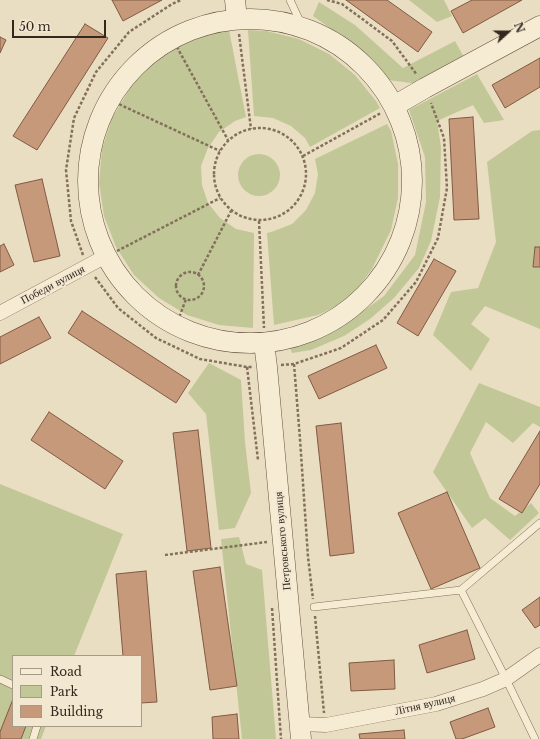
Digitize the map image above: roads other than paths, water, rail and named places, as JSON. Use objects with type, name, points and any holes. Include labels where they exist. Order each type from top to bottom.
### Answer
[{"type":"main road","points":[[235,0],[237,19]]},
{"type":"main road","points":[[237,19],[275,20],[303,28],[345,49],[373,75],[394,106],[408,145],[412,186],[406,226],[390,264],[365,296],[332,322],[295,338],[264,343],[227,342],[201,336],[176,326],[155,312],[136,296],[119,277],[106,256],[94,226],[88,194],[89,161],[96,130],[110,100],[127,75],[148,55],[172,38],[204,25],[237,19]]},
{"type":"main road","points":[[394,106],[540,26]]},
{"type":"main road","name":"Петровського вулиця","points":[[264,343],[300,732]]},
{"type":"street","name":"Победи вулиця","points":[[0,313],[106,256]]},
{"type":"street","name":"Літня вулиця","points":[[300,732],[326,725],[436,704],[483,689],[506,679],[540,655]]},
{"type":"lane","points":[[290,0],[303,28]]},
{"type":"lane","points":[[314,607],[461,590],[540,523]]},
{"type":"lane","points":[[461,590],[535,739]]},
{"type":"lane","points":[[0,679],[12,685]]},
{"type":"lane","points":[[33,739],[37,727]]}]
